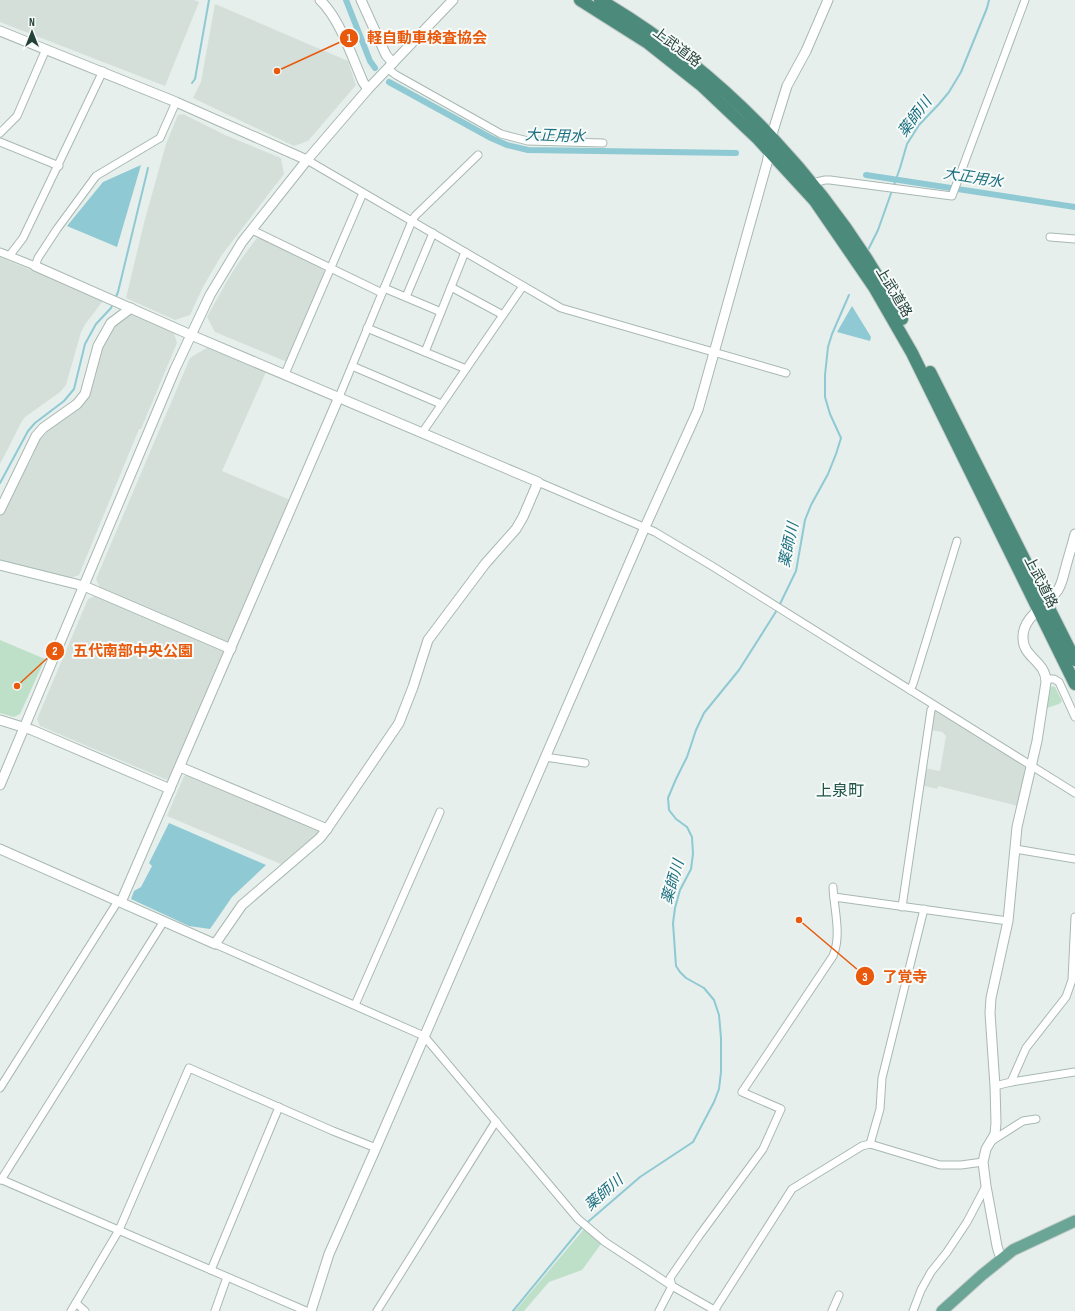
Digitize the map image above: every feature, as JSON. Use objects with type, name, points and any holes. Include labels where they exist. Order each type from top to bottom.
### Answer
[{"type":"highway","name":"上武道路","points":[[580,0],[626,29],[675,64],[723,104],[815,201],[859,255]]},
{"type":"highway","name":"上武道路","points":[[600,0],[660,40],[703,73],[742,108],[812,183],[872,276],[894,304],[928,368],[1043,606],[1075,684]]},
{"type":"highway","name":"上武道路","points":[[1043,606],[1074,657]]},
{"type":"main road","points":[[942,1311],[1014,1250],[1075,1221]]},
{"type":"street","points":[[320,0],[335,19],[363,82],[368,89]]},
{"type":"street","points":[[361,0],[390,66],[396,76],[501,134],[528,141],[603,143]]},
{"type":"street","points":[[0,785],[175,369],[210,294],[242,242],[307,160],[368,89],[453,0]]},
{"type":"street","points":[[311,1311],[329,1254],[645,527],[698,410],[770,152],[775,125],[787,86],[806,51],[828,0]]},
{"type":"street","points":[[812,183],[824,180],[952,196],[1025,0]]},
{"type":"street","points":[[0,31],[176,102],[307,160],[561,308],[786,373]]},
{"type":"street","points":[[0,133],[17,116],[46,49]]},
{"type":"street","points":[[10,255],[23,238],[103,72]]},
{"type":"street","points":[[35,266],[38,258],[57,228],[96,176],[160,138],[176,102]]},
{"type":"street","points":[[0,142],[58,166]]},
{"type":"street","points":[[0,1088],[120,901],[231,649],[339,397],[412,221],[415,216],[478,155]]},
{"type":"street","points":[[285,374],[363,193]]},
{"type":"street","points":[[252,230],[331,268],[441,312]]},
{"type":"street","points":[[406,297],[433,233]]},
{"type":"street","points":[[1050,237],[1075,240]]},
{"type":"street","points":[[0,252],[10,255],[191,335],[645,527],[712,566],[1075,793]]},
{"type":"street","points":[[425,352],[465,252]]},
{"type":"street","points":[[422,433],[523,286]]},
{"type":"street","points":[[451,287],[503,315]]},
{"type":"street","points":[[0,510],[36,436],[43,428],[77,404],[85,394],[98,346],[111,323],[131,308]]},
{"type":"street","points":[[367,328],[466,369]]},
{"type":"street","points":[[352,366],[441,404]]},
{"type":"street","points":[[215,944],[242,904],[320,838],[399,723],[413,687],[428,640],[485,564],[516,529],[523,517],[538,482]]},
{"type":"street","points":[[1003,1258],[999,1253],[997,1246],[983,1162],[986,1149],[995,1134],[996,1123],[996,1086],[990,1013],[991,998],[1008,921],[1017,827],[1038,741],[1046,679],[1042,668],[1026,649],[1023,637],[1026,624],[1055,593],[1062,583],[1075,534]]},
{"type":"street","points":[[910,690],[957,541]]},
{"type":"street","points":[[1,566],[84,586],[231,649]]},
{"type":"street","points":[[1046,679],[1054,679],[1059,682],[1075,717]]},
{"type":"street","points":[[902,907],[931,710],[934,705]]},
{"type":"street","points":[[0,720],[24,727],[170,789]]},
{"type":"street","points":[[545,757],[585,763]]},
{"type":"street","points":[[180,767],[326,829]]},
{"type":"street","points":[[355,1005],[440,812]]},
{"type":"street","points":[[0,849],[424,1036],[578,1219],[605,1242],[672,1286],[715,1311],[792,1189],[862,1146],[870,1144],[940,1165],[961,1165],[983,1162]]},
{"type":"street","points":[[1015,849],[1075,859]]},
{"type":"street","points":[[659,1311],[672,1286],[670,1278],[763,1149],[781,1109],[742,1092],[833,956],[837,931],[833,887]]},
{"type":"street","points":[[834,897],[1008,921]]},
{"type":"street","points":[[870,1144],[880,1110],[882,1078],[924,909]]},
{"type":"street","points":[[1011,1082],[1026,1048],[1066,997],[1072,980],[1075,917]]},
{"type":"street","points":[[164,921],[0,1179],[306,1311]]},
{"type":"street","points":[[71,1311],[119,1230],[189,1068],[333,1131],[376,1148]]},
{"type":"street","points":[[996,1086],[1011,1082],[1075,1072]]},
{"type":"street","points":[[211,1270],[279,1107]]},
{"type":"street","points":[[990,1142],[1024,1121],[1036,1119]]},
{"type":"street","points":[[377,1311],[496,1121]]},
{"type":"street","points":[[913,1311],[921,1290],[967,1222],[986,1186]]},
{"type":"street","points":[[216,1311],[227,1278]]},
{"type":"street","points":[[832,1311],[839,1295]]},
{"type":"street","points":[[76,1303],[85,1311]]},
{"type":"shaded area","points":[[0,0],[194,0],[199,2],[165,86],[0,22]]},
{"type":"shaded area","points":[[215,4],[348,61],[356,85],[308,141],[294,146],[193,98],[201,82]]},
{"type":"shaded area","points":[[183,114],[225,135],[281,158],[284,174],[221,256],[203,287],[190,315],[175,320],[126,298],[144,223],[166,144],[178,115]]},
{"type":"shaded area","points":[[260,238],[323,269],[325,273],[287,362],[215,332],[207,317],[237,265],[256,239]]},
{"type":"shaded area","points":[[0,257],[102,300],[102,302],[81,332],[66,385],[60,392],[25,417],[0,464]]},
{"type":"shaded area","points":[[135,314],[173,330],[177,343],[141,429],[139,429],[79,575],[70,578],[0,560],[0,516],[32,458],[38,441],[85,401],[90,392],[101,351],[115,326],[129,315]]},
{"type":"shaded area","points":[[208,347],[266,372],[222,471],[290,500],[231,641],[226,643],[100,588],[96,579],[190,358]]},
{"type":"shaded area","points":[[97,595],[222,650],[224,654],[171,778],[167,780],[40,726],[37,719],[88,599]]},
{"type":"shaded area","points":[[933,708],[1026,765],[1018,806],[938,786],[937,789],[921,785],[924,768],[940,771],[946,736],[942,732],[930,730]]},
{"type":"shaded area","points":[[188,775],[318,829],[318,833],[281,864],[167,816],[184,776]]},
{"type":"green space","points":[[0,640],[45,659],[20,714],[14,717],[0,713]]},
{"type":"green space","points":[[1049,687],[1055,687],[1062,701],[1059,704],[1047,708]]},
{"type":"green space","points":[[584,1229],[601,1244],[582,1270],[549,1282],[524,1311],[515,1311]]},
{"type":"water","points":[[141,165],[117,247],[67,226],[103,182]]},
{"type":"water","points":[[852,306],[871,337],[870,341],[837,332]]},
{"type":"water","points":[[169,823],[266,865],[232,897],[210,929],[189,926],[131,899],[134,891],[141,887],[152,866],[149,863]]},
{"type":"waterway","points":[[192,83],[195,79],[209,0]]},
{"type":"waterway","name":"大正用水","points":[[346,0],[370,61],[375,68]]},
{"type":"waterway","name":"薬師川","points":[[867,252],[878,230],[907,144],[919,125],[949,92],[961,72],[989,0]]},
{"type":"waterway","name":"大正用水","points":[[389,82],[491,138],[507,145],[528,150],[736,153]]},
{"type":"waterway","points":[[115,299],[148,168]]},
{"type":"waterway","name":"大正用水","points":[[866,175],[1075,207]]},
{"type":"waterway","name":"薬師川","points":[[779,606],[796,571],[805,520],[811,505],[828,474],[841,438],[830,414],[825,397],[825,375],[828,347],[849,295]]},
{"type":"waterway","points":[[0,483],[28,431],[35,423],[64,401],[74,389],[85,344],[96,324],[111,308],[113,303]]},
{"type":"waterway","name":"薬師川","points":[[513,1311],[582,1227],[640,1177],[693,1142],[714,1102],[719,1089],[721,1072],[721,1038],[719,1015],[714,1000],[704,988],[686,978],[676,966],[673,923],[675,908],[680,890],[691,869],[693,854],[692,837],[687,827],[676,819],[669,810],[668,798],[687,757],[696,730],[704,713],[739,670],[777,610]]},
{"type":"place","name":"軽自動車検査協会","points":[[277,71]]},
{"type":"place","name":"五代南部中央公園","points":[[17,686]]},
{"type":"place","name":"了覚寺","points":[[799,920]]},
{"type":"district","name":"上泉町","points":[[840,791]]}]
